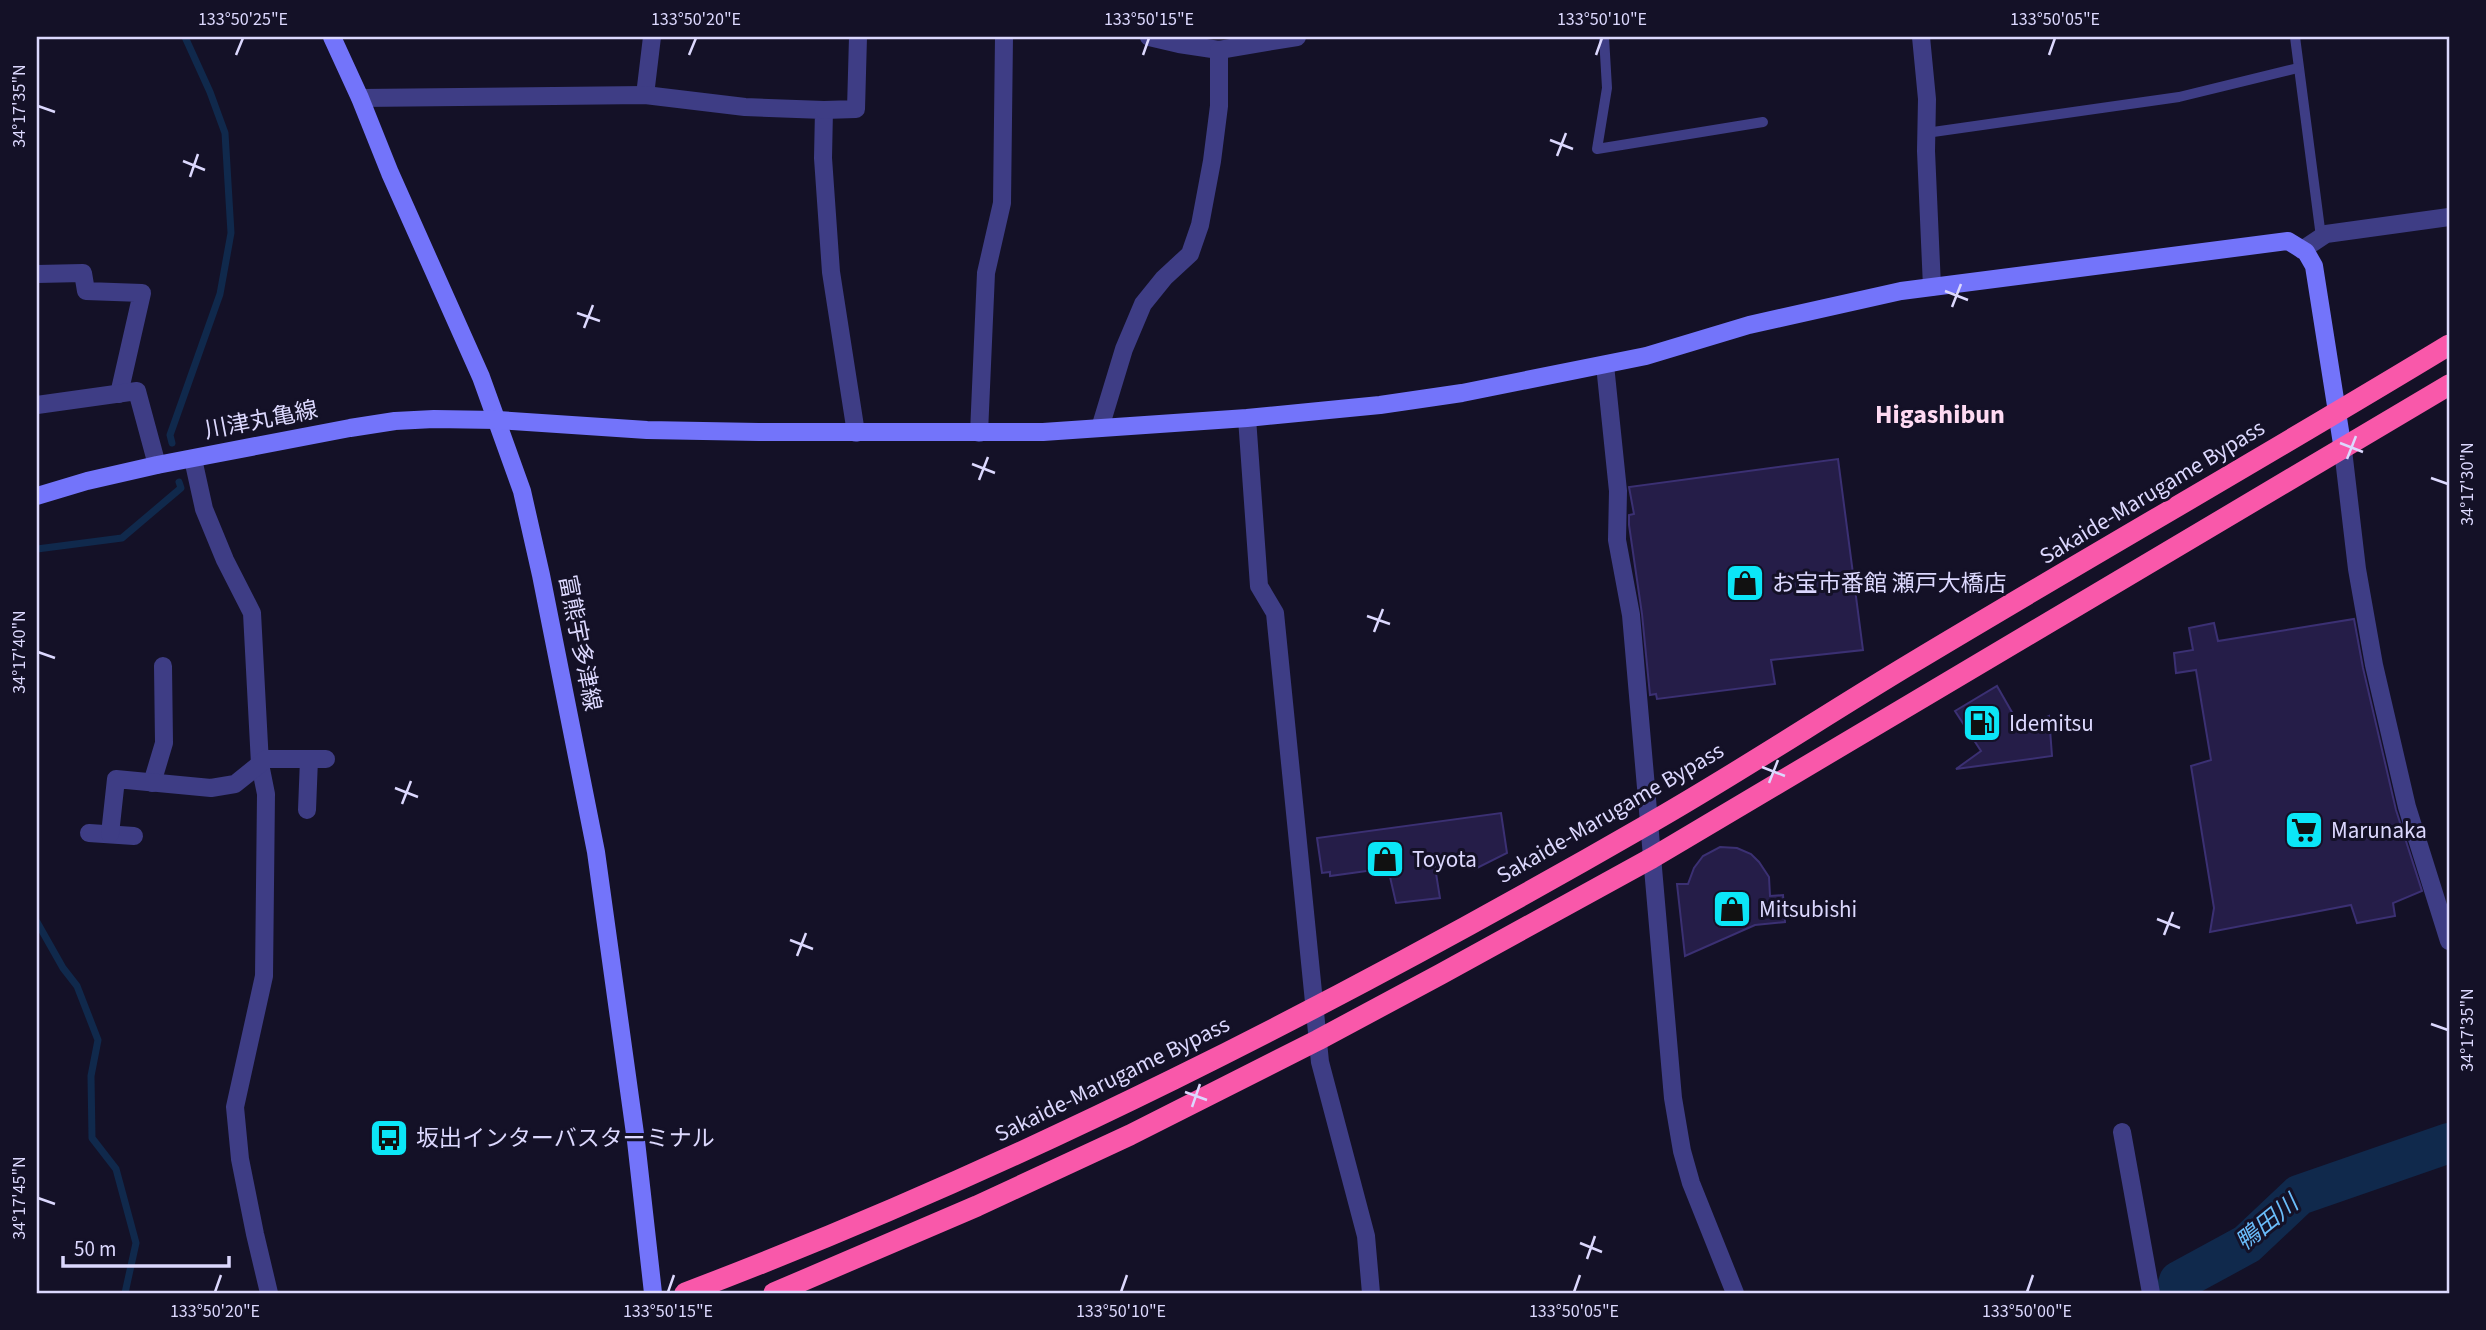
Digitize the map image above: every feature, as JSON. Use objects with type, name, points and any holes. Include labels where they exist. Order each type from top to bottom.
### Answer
[{"type":"highway","name":"Sakaide-Marugame Bypass","points":[[685,1293],[969,1177],[1316,1008],[1432,946],[1650,824],[1911,664],[2449,345]]},
{"type":"highway","points":[[774,1293],[977,1206],[1130,1135],[1318,1040],[1651,858],[2449,385]]},
{"type":"street","name":"富熊宇多津線","points":[[332,37],[481,377],[522,491],[596,852],[636,1141],[653,1293]]},
{"type":"street","points":[[645,95],[652,37]]},
{"type":"street","points":[[360,98],[645,95],[745,107],[856,109],[858,37]]},
{"type":"street","points":[[979,433],[986,273],[1002,203],[1004,37]]},
{"type":"street","points":[[1149,37],[1219,50],[1297,37]]},
{"type":"street","points":[[1921,37],[1927,99],[1932,287]]},
{"type":"street","points":[[1100,428],[1124,349],[1143,304],[1164,278],[1190,254],[1200,225],[1219,106],[1219,50]]},
{"type":"street","points":[[824,110],[823,158],[831,272],[856,433]]},
{"type":"street","points":[[2449,217],[2326,234],[2302,250],[2314,266],[2343,450],[2357,569],[2374,665],[2407,807],[2442,888],[2449,941]]},
{"type":"street","name":"川津丸亀線","points":[[37,496],[87,481],[158,465],[395,421],[498,420],[647,430],[1043,432],[1247,418],[1380,405],[1462,393],[1605,365],[1832,305],[1901,291],[2115,261],[2288,241],[2302,250]]},
{"type":"street","points":[[37,274],[83,273],[86,291],[142,293],[119,394]]},
{"type":"street","points":[[1605,365],[1618,491],[1617,540],[1631,615],[1673,1098],[1682,1151],[1700,1209],[1735,1293]]},
{"type":"street","points":[[37,405],[137,391],[158,465]]},
{"type":"street","points":[[1247,418],[1259,586],[1275,613],[1320,1062],[1366,1236],[1371,1293]]},
{"type":"street","points":[[192,459],[204,509],[225,560],[252,613],[260,764],[266,794],[264,976],[235,1107],[240,1158],[269,1293]]},
{"type":"street","points":[[152,783],[164,743],[163,666]]},
{"type":"street","points":[[110,834],[116,779],[211,788],[235,784],[266,759],[317,759],[307,810]]},
{"type":"street","points":[[89,832],[134,836]]},
{"type":"street","points":[[2122,1132],[2151,1293]]},
{"type":"lane","points":[[1604,37],[1607,88],[1597,149],[1763,122]]},
{"type":"lane","points":[[2295,37],[2321,237]]},
{"type":"lane","points":[[1926,133],[2179,97],[2298,68]]},
{"type":"building","name":"お宝市番館 瀬戸大橋店","points":[[1838,459],[1863,650],[1771,660],[1775,684],[1657,699],[1656,694],[1650,695],[1629,525],[1629,515],[1634,514],[1629,487]]},
{"type":"building","name":"Marunaka","points":[[2354,619],[2396,810],[2422,891],[2393,903],[2395,916],[2357,923],[2351,905],[2210,932],[2214,908],[2191,766],[2211,760],[2196,670],[2176,673],[2174,653],[2193,650],[2189,628],[2214,623],[2218,641]]},
{"type":"building","points":[[1997,686],[2021,728],[2049,716],[2052,756],[1956,769],[1981,751],[1955,711]]},
{"type":"building","name":"Toyota","points":[[1501,813],[1507,853],[1475,869],[1465,856],[1434,861],[1440,898],[1396,903],[1388,868],[1330,876],[1330,872],[1322,873],[1317,838]]},
{"type":"building","name":"Mitsubishi","points":[[1720,847],[1737,848],[1751,854],[1759,862],[1769,877],[1770,896],[1783,895],[1785,922],[1755,925],[1685,956],[1677,884],[1688,884],[1694,868],[1703,856]]},
{"type":"waterway","points":[[172,443],[170,435],[220,294],[231,233],[225,133],[185,37]]},
{"type":"waterway","points":[[37,549],[122,538],[181,488],[179,482]]},
{"type":"waterway","points":[[37,922],[63,968],[77,986],[98,1040],[91,1076],[92,1138],[116,1169],[136,1243],[125,1293]]},
{"type":"waterway","name":"鴨田川","points":[[2175,1293],[2179,1281],[2247,1244],[2299,1195],[2449,1143]]},
{"type":"place","name":"お宝市番館 瀬戸大橋店","points":[[1745,583]]},
{"type":"place","name":"Idemitsu","points":[[1982,723]]},
{"type":"place","name":"Marunaka","points":[[2304,830]]},
{"type":"place","name":"Toyota","points":[[1385,859]]},
{"type":"place","name":"Mitsubishi","points":[[1732,909]]},
{"type":"place","name":"坂出インターバスターミナル","points":[[389,1138]]},
{"type":"district","name":"Higashibun","points":[[1940,414]]}]
